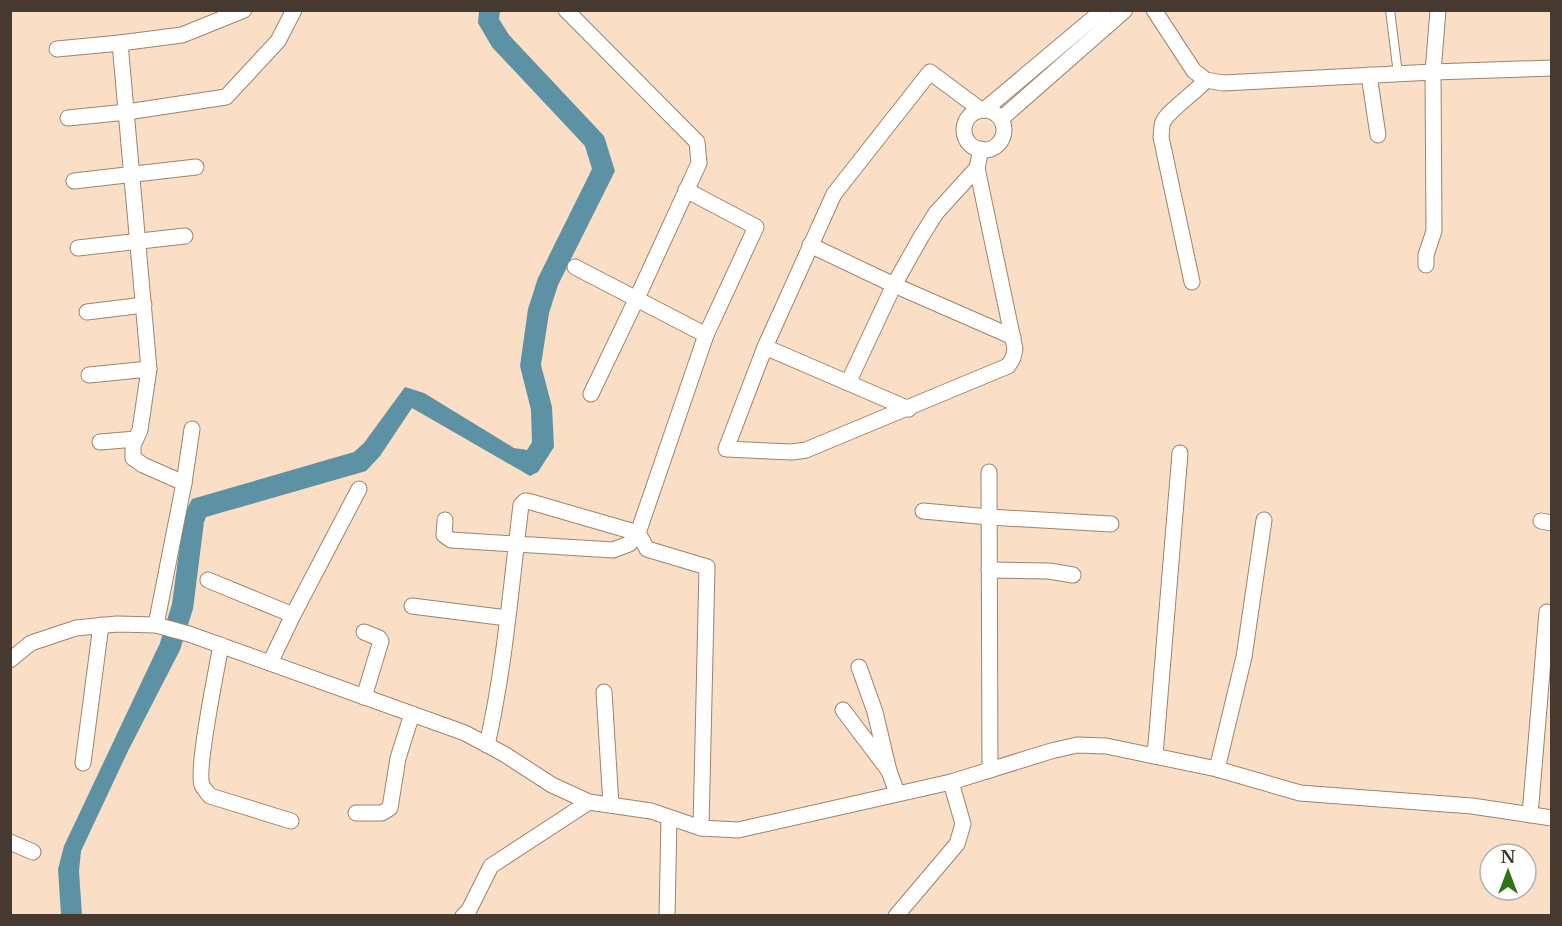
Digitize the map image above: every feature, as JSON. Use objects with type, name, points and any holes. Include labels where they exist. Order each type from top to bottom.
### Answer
[{"type":"street","points":[[57,49],[182,35],[244,10]]},
{"type":"street","points":[[69,118],[226,97],[278,42],[294,10]]},
{"type":"street","points":[[566,10],[698,142],[699,163],[638,298],[591,394]]},
{"type":"street","points":[[981,149],[977,168],[1016,349],[1008,366],[806,450],[792,452],[726,449],[765,346],[834,194],[930,72],[982,110],[994,112],[1001,119],[1004,129],[1000,142],[989,149],[971,145],[967,140],[964,128],[969,116],[982,110],[1103,10]]},
{"type":"street","points":[[1001,119],[1125,10]]},
{"type":"street","points":[[1154,10],[1194,71],[1206,80],[1223,83],[1551,68]]},
{"type":"street","points":[[1426,265],[1426,255],[1434,231],[1433,72],[1438,10]]},
{"type":"street","points":[[120,43],[149,369],[140,430],[133,445],[133,458],[143,465],[184,483]]},
{"type":"street","points":[[1369,75],[1378,135]]},
{"type":"street","points":[[1192,282],[1161,137],[1162,124],[1168,114],[1196,93],[1206,80]]},
{"type":"street","points":[[74,181],[196,167]]},
{"type":"street","points":[[848,383],[894,285],[936,213],[977,168]]},
{"type":"street","points":[[445,520],[444,535],[446,538],[516,545],[613,550],[629,544],[639,532],[706,335],[756,227],[686,190]]},
{"type":"street","points":[[78,248],[185,236]]},
{"type":"street","points":[[810,245],[1013,337]]},
{"type":"street","points":[[575,267],[706,335]]},
{"type":"street","points":[[87,312],[144,305]]},
{"type":"street","points":[[765,346],[909,409]]},
{"type":"street","points":[[89,375],[149,369]]},
{"type":"street","points":[[159,625],[192,429]]},
{"type":"street","points":[[100,442],[136,439]]},
{"type":"street","points":[[1155,756],[1180,453]]},
{"type":"street","points":[[989,472],[990,770]]},
{"type":"street","points":[[270,663],[359,489]]},
{"type":"street","points":[[487,745],[498,698],[521,505],[527,501],[639,532],[647,549],[707,567],[701,828]]},
{"type":"street","points":[[923,511],[989,518],[1111,525]]},
{"type":"street","points":[[1217,769],[1244,657],[1264,520]]},
{"type":"street","points":[[989,570],[1049,571],[1073,575]]},
{"type":"street","points":[[208,580],[293,615]]},
{"type":"street","points":[[412,606],[507,618]]},
{"type":"street","points":[[1530,815],[1547,612]]},
{"type":"street","points":[[82,763],[101,625]]},
{"type":"street","points":[[10,660],[31,643],[76,628],[101,625],[159,625],[465,733],[552,785],[590,802],[651,811],[701,828],[738,830],[951,782],[1051,750],[1077,745],[1106,746],[1217,769],[1300,793],[1472,806],[1551,818]]},
{"type":"street","points":[[364,632],[381,641],[364,697]]},
{"type":"street","points":[[221,645],[205,737],[202,785],[210,796],[291,821]]},
{"type":"street","points":[[859,667],[872,701],[889,771],[897,793]]},
{"type":"street","points":[[604,692],[611,805]]},
{"type":"street","points":[[843,711],[889,771]]},
{"type":"street","points":[[356,813],[382,813],[390,808],[398,758],[412,714]]},
{"type":"street","points":[[896,915],[957,844],[963,824],[951,782]]},
{"type":"street","points":[[463,915],[470,910],[491,866],[590,802]]},
{"type":"street","points":[[667,915],[669,818]]},
{"type":"street","points":[[10,842],[33,852]]},
{"type":"lane","points":[[1390,10],[1398,74]]},
{"type":"water","points":[[479,11],[500,11],[499,19],[509,35],[604,136],[615,171],[558,285],[549,313],[541,365],[552,407],[554,447],[538,472],[530,476],[412,408],[380,456],[366,471],[206,517],[193,609],[180,650],[128,751],[81,851],[79,871],[82,915],[61,915],[58,869],[64,846],[160,643],[172,604],[184,515],[192,499],[354,452],[364,443],[405,387],[424,393],[514,448],[527,450],[532,442],[531,410],[520,366],[528,309],[538,278],[592,169],[585,146],[492,47],[478,23]]}]
